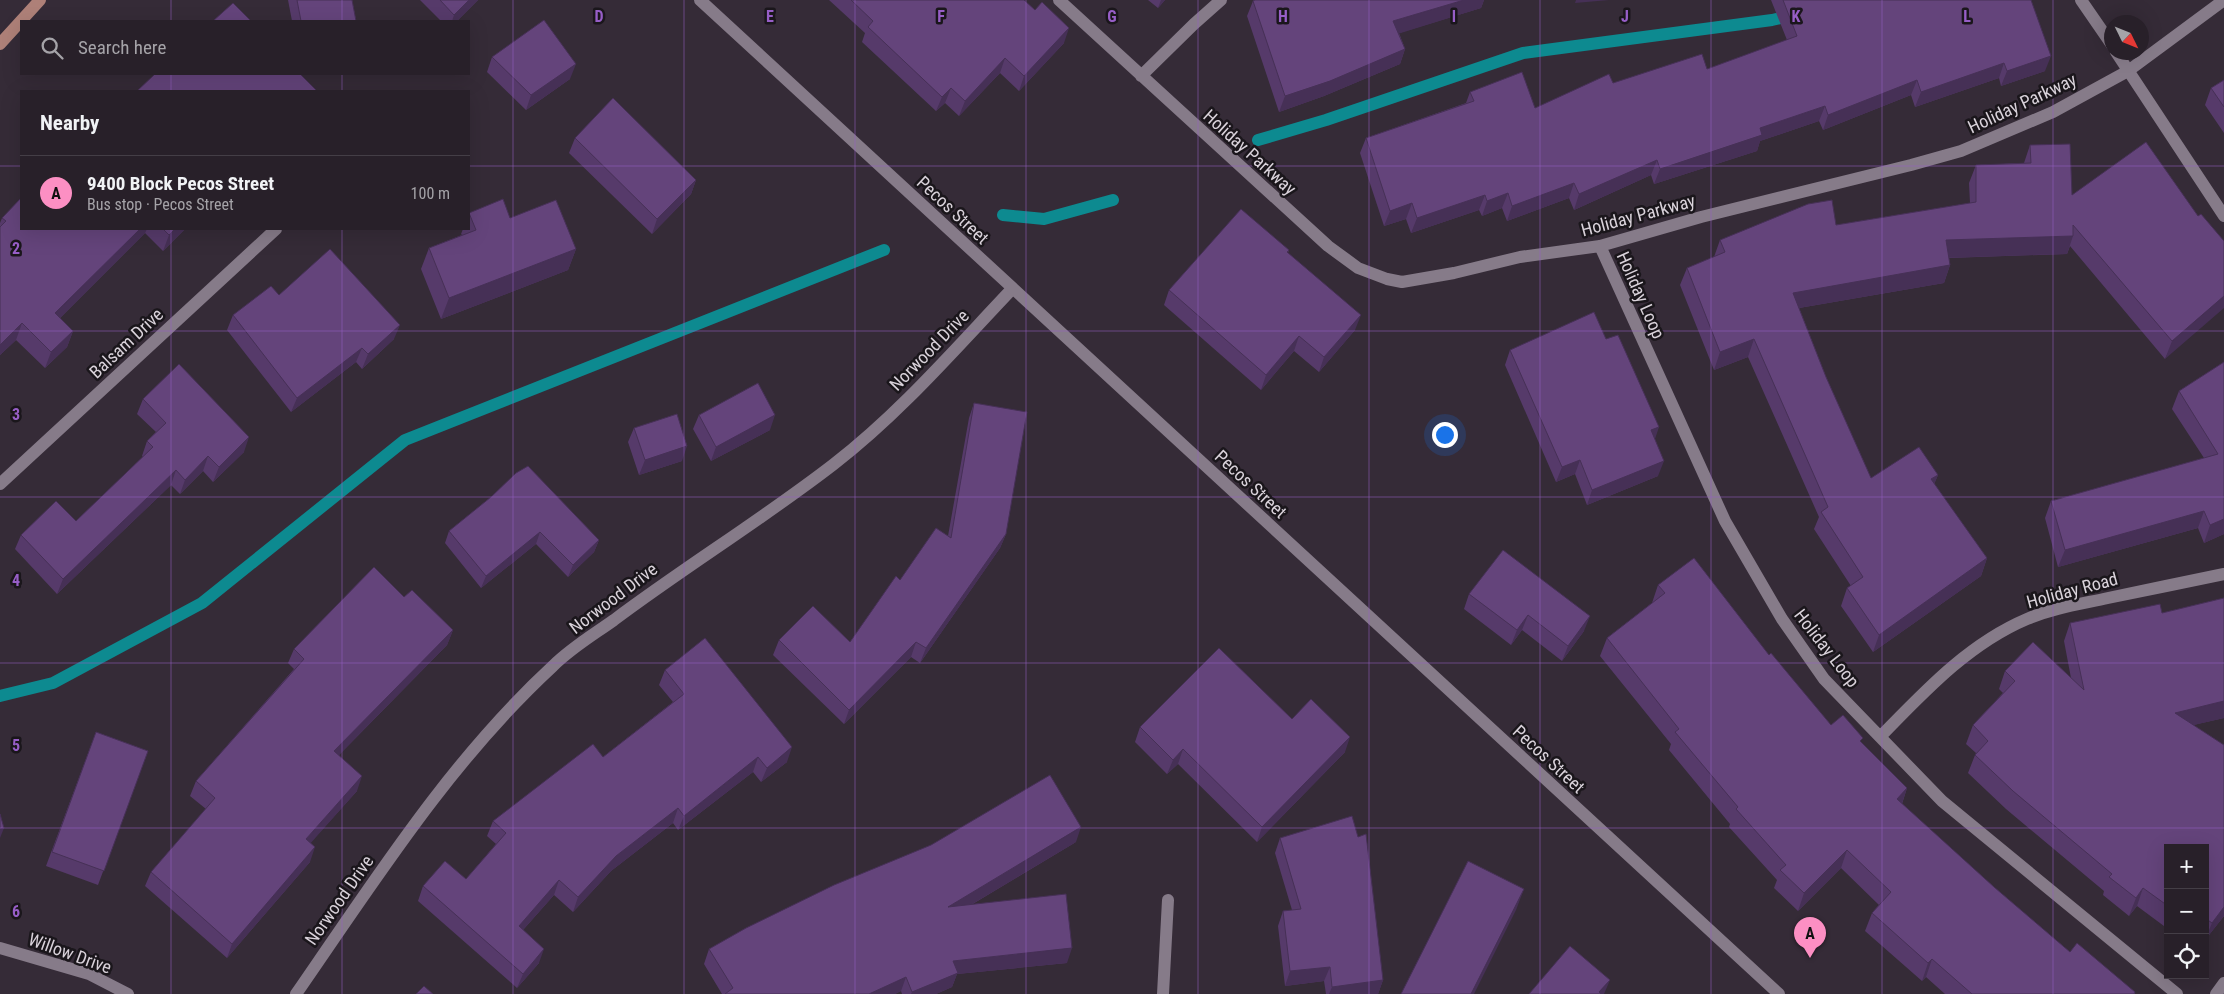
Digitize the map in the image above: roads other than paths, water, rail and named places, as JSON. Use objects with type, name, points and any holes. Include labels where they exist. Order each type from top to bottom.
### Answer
[{"type":"main road","points":[[22,20],[40,0]]},
{"type":"main road","points":[[0,44],[20,22]]},
{"type":"street","name":"Pecos Street","points":[[700,0],[1779,994]]},
{"type":"street","name":"Holiday Parkway","points":[[1059,0],[1328,246],[1358,268],[1387,280],[1402,282],[1454,273],[1520,257],[1600,246],[1701,216],[1911,166],[1961,151],[2052,112],[2128,71],[2224,0]]},
{"type":"street","points":[[1141,76],[1194,24],[1222,0]]},
{"type":"street","points":[[2081,0],[2104,34]]},
{"type":"street","points":[[2121,60],[2224,216]]},
{"type":"street","name":"Balsam Drive","points":[[0,484],[275,230]]},
{"type":"street","name":"Holiday Loop","points":[[1600,246],[1725,521],[1782,619],[1819,672],[1942,802],[2178,994]]},
{"type":"street","name":"Norwood Drive","points":[[296,994],[399,845],[476,744],[512,704],[555,663],[670,578],[835,464],[883,423],[1012,289]]},
{"type":"street","name":"Holiday Road","points":[[1880,738],[1926,690],[1959,661],[1997,635],[2028,619],[2061,608],[2224,574]]},
{"type":"street","points":[[1163,994],[1168,900]]},
{"type":"street","name":"Willow Drive","points":[[0,948],[89,974],[128,994]]},
{"type":"street","points":[[2216,994],[2224,983]]},
{"type":"waterway","points":[[1258,140],[1326,120],[1523,53],[1772,20],[1794,15]]},
{"type":"waterway","points":[[1003,215],[1044,219],[1113,200]]},
{"type":"waterway","points":[[0,696],[53,683],[202,603],[405,440],[884,250]]},
{"type":"place","name":"9400 Block Pecos Street","points":[[1810,958]]}]
